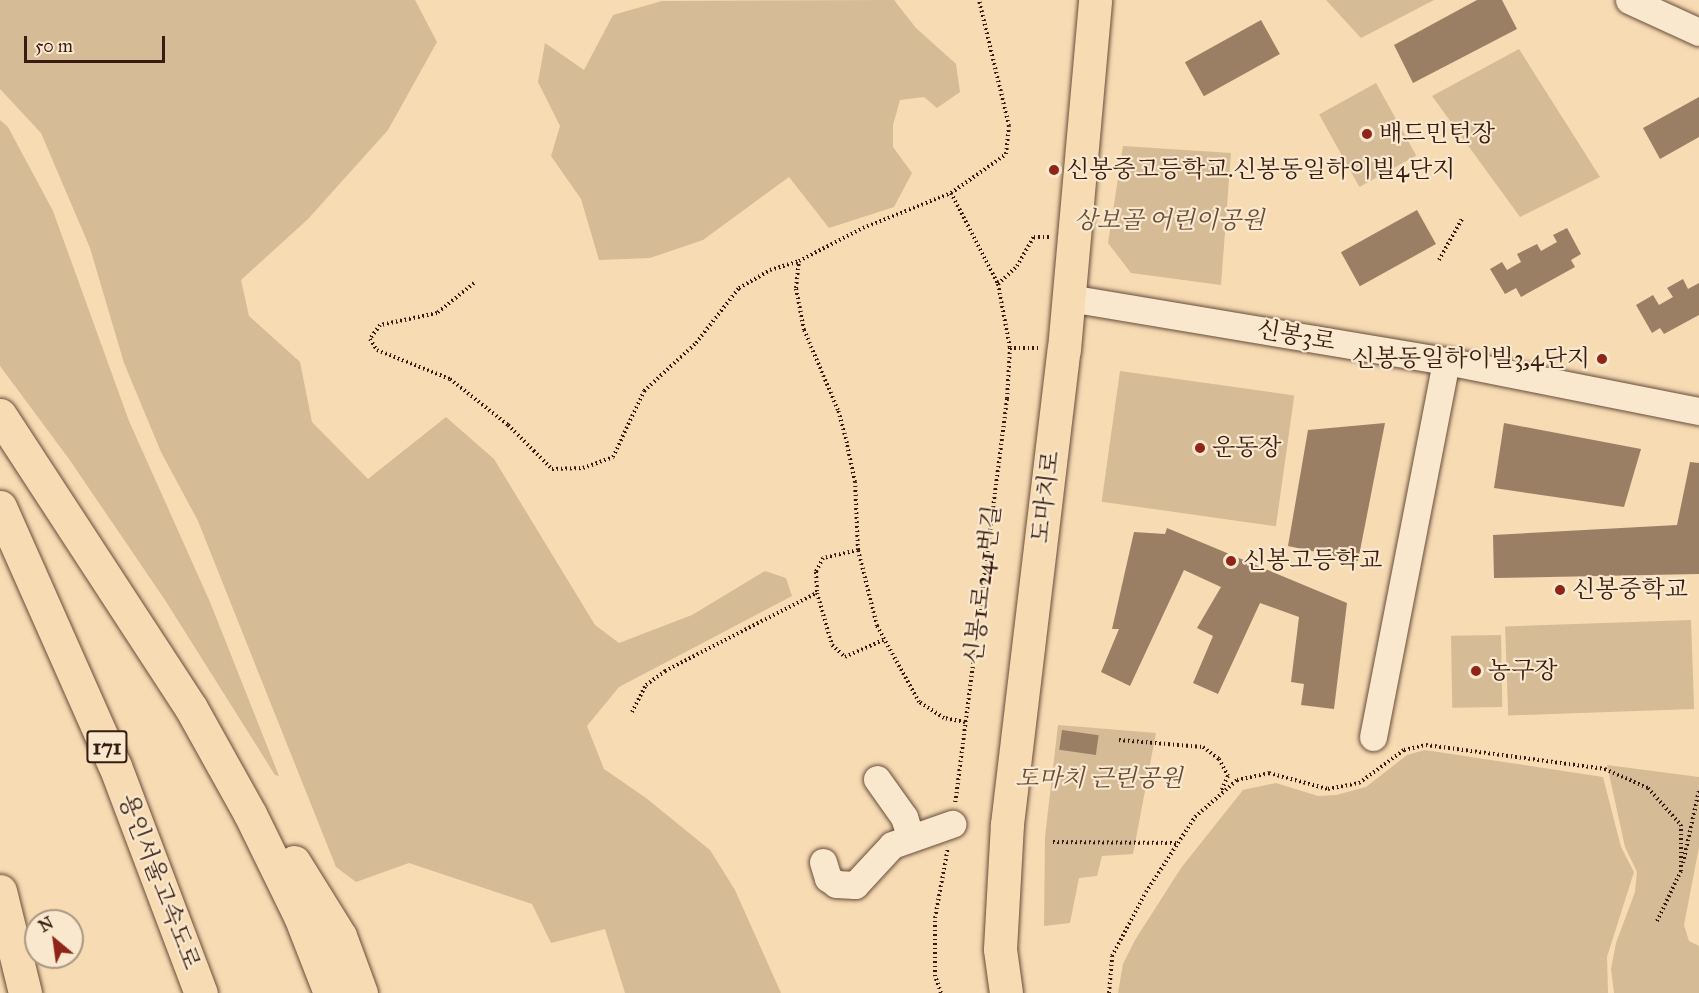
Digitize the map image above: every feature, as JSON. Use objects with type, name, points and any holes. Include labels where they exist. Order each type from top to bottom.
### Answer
[{"type":"main road","name":"도마치로","points":[[1006,993],[1000,949],[1007,824],[1076,236],[1095,0]]},
{"type":"main road","points":[[0,415],[205,731],[271,822],[340,936],[361,993]]},
{"type":"main road","name":"용인서울고속도로","points":[[0,507],[115,766],[201,993]]},
{"type":"main road","name":"용인서울고속도로","points":[[0,541],[116,813],[183,993]]},
{"type":"main road","points":[[205,731],[300,916],[330,993]]},
{"type":"main road","points":[[0,891],[25,993]]},
{"type":"street","points":[[1629,0],[1699,32]]},
{"type":"street","name":"신봉3로","points":[[1069,298],[1446,361],[1699,411]]},
{"type":"street","points":[[1373,737],[1446,361]]},
{"type":"street","points":[[877,779],[892,797],[910,836]]},
{"type":"street","points":[[823,862],[828,878],[836,884],[855,885],[892,845],[910,836],[952,824]]},
{"type":"path","points":[[474,283],[437,313],[380,325],[370,339],[377,350],[450,379],[508,425],[552,469],[583,468],[613,457],[644,391],[696,343],[739,288],[770,270],[799,261],[863,228],[951,194],[1006,154],[1010,141],[979,0]]},
{"type":"path","name":"신봉1로241번길","points":[[940,993],[935,976],[934,918],[952,824],[1007,399],[1010,348],[998,284],[951,194]]},
{"type":"path","points":[[1439,260],[1463,217]]},
{"type":"path","points":[[998,284],[1017,266],[1034,237],[1076,236]]},
{"type":"path","points":[[799,261],[798,311],[838,410],[847,443],[855,482],[858,550],[883,640],[907,685],[931,712],[965,722]]},
{"type":"path","points":[[858,550],[823,558],[816,572],[817,593],[832,645],[838,655],[845,657],[867,650],[883,640]]},
{"type":"path","points":[[632,712],[646,685],[665,671],[817,593]]},
{"type":"path","points":[[1119,740],[1203,747],[1219,759],[1228,776],[1219,796]]},
{"type":"path","points":[[1108,993],[1112,956],[1195,817],[1237,780],[1269,773],[1328,789],[1359,783],[1404,750],[1426,745],[1605,770],[1648,788],[1681,825],[1681,871]]},
{"type":"path","points":[[1656,923],[1681,871],[1699,790]]},
{"type":"path","points":[[1053,842],[1178,843]]},
{"type":"green space","points":[[0,0],[415,0],[437,42],[388,130],[308,219],[241,280],[249,316],[300,362],[312,422],[368,479],[446,417],[494,459],[595,625],[619,643],[692,615],[765,571],[786,578],[792,596],[619,687],[587,726],[604,769],[646,798],[710,850],[735,890],[781,993],[625,993],[605,929],[551,943],[532,904],[409,863],[356,882],[336,867],[198,521],[161,452],[124,363],[90,248],[41,133],[0,89]]},
{"type":"green space","points":[[894,0],[916,28],[956,64],[960,92],[937,108],[924,97],[900,100],[893,125],[893,147],[912,173],[894,207],[829,228],[789,177],[703,240],[650,258],[599,260],[581,199],[551,156],[560,126],[538,82],[545,43],[584,70],[613,15],[662,1]]},
{"type":"green space","points":[[1326,0],[1434,0],[1361,38]]},
{"type":"green space","points":[[1519,49],[1600,177],[1520,217],[1432,96]]},
{"type":"green space","name":"배드민턴장","points":[[1376,83],[1416,156],[1359,187],[1319,115]]},
{"type":"green space","points":[[0,120],[8,127],[53,211],[129,421],[210,602],[279,776],[275,775],[165,600],[69,459],[0,366]]},
{"type":"green space","name":"상보골 어린이공원","points":[[1123,146],[1231,153],[1221,285],[1131,273],[1108,243]]},
{"type":"green space","name":"운동장","points":[[1120,371],[1294,395],[1276,526],[1102,502]]},
{"type":"green space","points":[[1691,620],[1694,709],[1508,715],[1505,626]]},
{"type":"green space","name":"농구장","points":[[1501,635],[1502,707],[1452,708],[1451,636]]},
{"type":"green space","name":"도마치 근린공원","points":[[1058,725],[1156,733],[1133,854],[1102,856],[1097,876],[1079,878],[1070,923],[1044,926],[1045,837]]},
{"type":"green space","points":[[1425,750],[1603,777],[1621,847],[1634,872],[1607,957],[1608,993],[1118,993],[1123,964],[1135,940],[1181,868],[1243,790],[1276,783],[1318,796],[1336,795],[1366,787],[1407,755]]},
{"type":"green space","points":[[1607,765],[1699,777],[1699,847],[1684,925],[1689,941],[1699,946],[1699,993],[1614,993],[1611,969],[1616,943],[1635,892],[1637,872],[1625,847]]},
{"type":"building","points":[[1477,0],[1502,0],[1517,29],[1413,83],[1394,45]]},
{"type":"building","points":[[1261,20],[1280,54],[1204,96],[1185,62]]},
{"type":"building","points":[[1699,97],[1699,137],[1660,159],[1643,128]]},
{"type":"building","points":[[1417,210],[1436,244],[1360,286],[1341,252]]},
{"type":"building","points":[[1567,228],[1581,254],[1571,260],[1575,267],[1521,297],[1516,288],[1505,294],[1490,269],[1502,262],[1507,270],[1521,262],[1517,254],[1537,244],[1541,251],[1557,242],[1553,235]]},
{"type":"building","points":[[1683,279],[1688,289],[1699,283],[1699,315],[1664,334],[1660,328],[1652,333],[1636,305],[1653,295],[1659,305],[1673,297],[1667,288]]},
{"type":"building","points":[[1385,423],[1358,561],[1288,546],[1308,430]]},
{"type":"building","points":[[1504,423],[1641,449],[1624,507],[1494,488]]},
{"type":"building","name":"신봉중학교","points":[[1690,462],[1699,463],[1699,574],[1494,578],[1493,535],[1677,525]]},
{"type":"building","name":"신봉고등학교","points":[[1167,528],[1347,603],[1334,709],[1301,705],[1304,684],[1291,682],[1299,617],[1260,603],[1218,694],[1193,683],[1213,636],[1197,628],[1221,587],[1184,570],[1130,686],[1101,672],[1119,629],[1112,629],[1134,532],[1165,534]]},
{"type":"building","points":[[1062,730],[1099,735],[1096,755],[1059,750]]},
{"type":"place","name":"배드민턴장","points":[[1367,134]]},
{"type":"place","name":"신봉중고등학교.신봉동일하이빌4단지","points":[[1054,170]]},
{"type":"place","name":"신봉동일하이빌3,4단지","points":[[1602,359]]},
{"type":"place","name":"운동장","points":[[1200,448]]},
{"type":"place","name":"신봉고등학교","points":[[1231,561]]},
{"type":"place","name":"신봉중학교","points":[[1560,590]]},
{"type":"place","name":"농구장","points":[[1476,671]]}]
